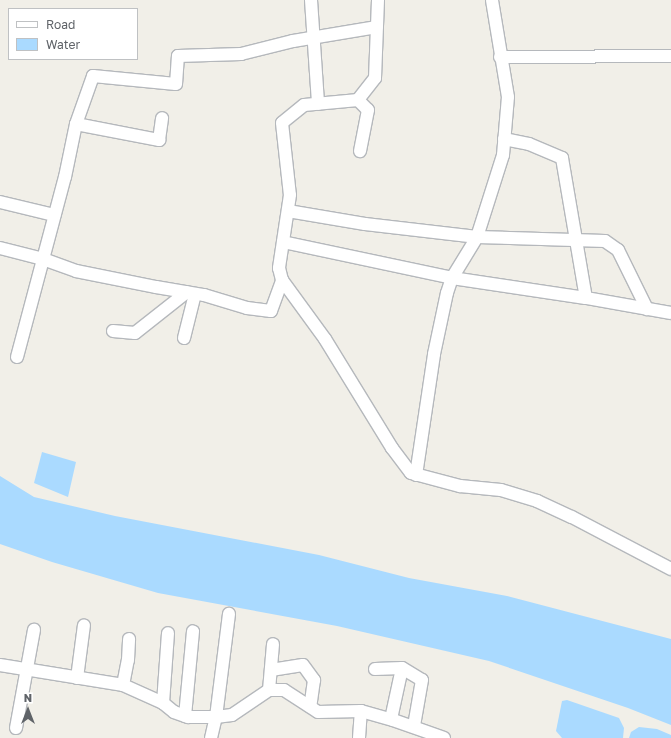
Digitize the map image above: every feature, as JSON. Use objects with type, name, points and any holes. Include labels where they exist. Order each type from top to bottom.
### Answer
[{"type":"street","points":[[311,0],[318,104]]},
{"type":"street","points":[[378,0],[374,78],[358,100],[304,105],[282,124],[290,195],[279,268],[282,280],[325,339],[392,448],[411,473],[460,486],[501,490],[537,501],[572,517],[671,569]]},
{"type":"street","points":[[416,475],[434,354],[452,278],[477,237],[503,155],[508,97],[500,57],[492,0]]},
{"type":"street","points":[[17,357],[65,177],[76,124],[93,76],[176,84],[178,56],[241,54],[313,38],[377,27]]},
{"type":"street","points":[[500,57],[671,56]]},
{"type":"street","points":[[358,100],[368,110],[360,151]]},
{"type":"street","points":[[76,124],[159,140],[162,118]]},
{"type":"street","points":[[504,139],[529,144],[562,158],[575,242],[586,298]]},
{"type":"street","points":[[0,202],[54,215]]},
{"type":"street","points":[[288,211],[365,224],[477,237],[575,242],[605,241],[618,250],[646,309]]},
{"type":"street","points":[[283,242],[452,278],[586,298],[671,313]]},
{"type":"street","points":[[0,248],[43,259],[76,271],[191,293],[247,308],[271,311],[282,280]]},
{"type":"street","points":[[113,331],[135,333],[191,293]]},
{"type":"street","points":[[184,338],[191,293]]},
{"type":"street","points":[[211,738],[216,717],[229,614]]},
{"type":"street","points":[[77,678],[84,625]]},
{"type":"street","points":[[16,728],[34,630]]},
{"type":"street","points":[[185,716],[193,631]]},
{"type":"street","points":[[163,703],[168,633]]},
{"type":"street","points":[[123,685],[128,660],[129,639]]},
{"type":"street","points":[[269,690],[273,644]]},
{"type":"street","points":[[0,665],[123,685],[163,703],[174,712],[185,716],[216,717],[232,715],[269,690],[284,690],[318,712],[361,711],[414,726],[444,738]]},
{"type":"street","points":[[271,670],[303,665],[314,680],[310,707]]},
{"type":"street","points":[[375,669],[402,668],[422,680],[414,726]]},
{"type":"street","points":[[391,719],[402,668]]},
{"type":"street","points":[[360,738],[361,711]]},
{"type":"water","points":[[42,452],[76,462],[68,497],[34,483]]},
{"type":"water","points":[[0,476],[34,497],[115,516],[319,555],[409,578],[507,596],[671,639],[671,725],[628,708],[489,661],[337,626],[158,593],[52,562],[0,544]]},
{"type":"water","points":[[567,700],[619,718],[624,728],[623,738],[562,738],[556,731],[562,701]]},
{"type":"water","points":[[639,727],[657,729],[671,735],[671,738],[629,738],[631,732]]}]
